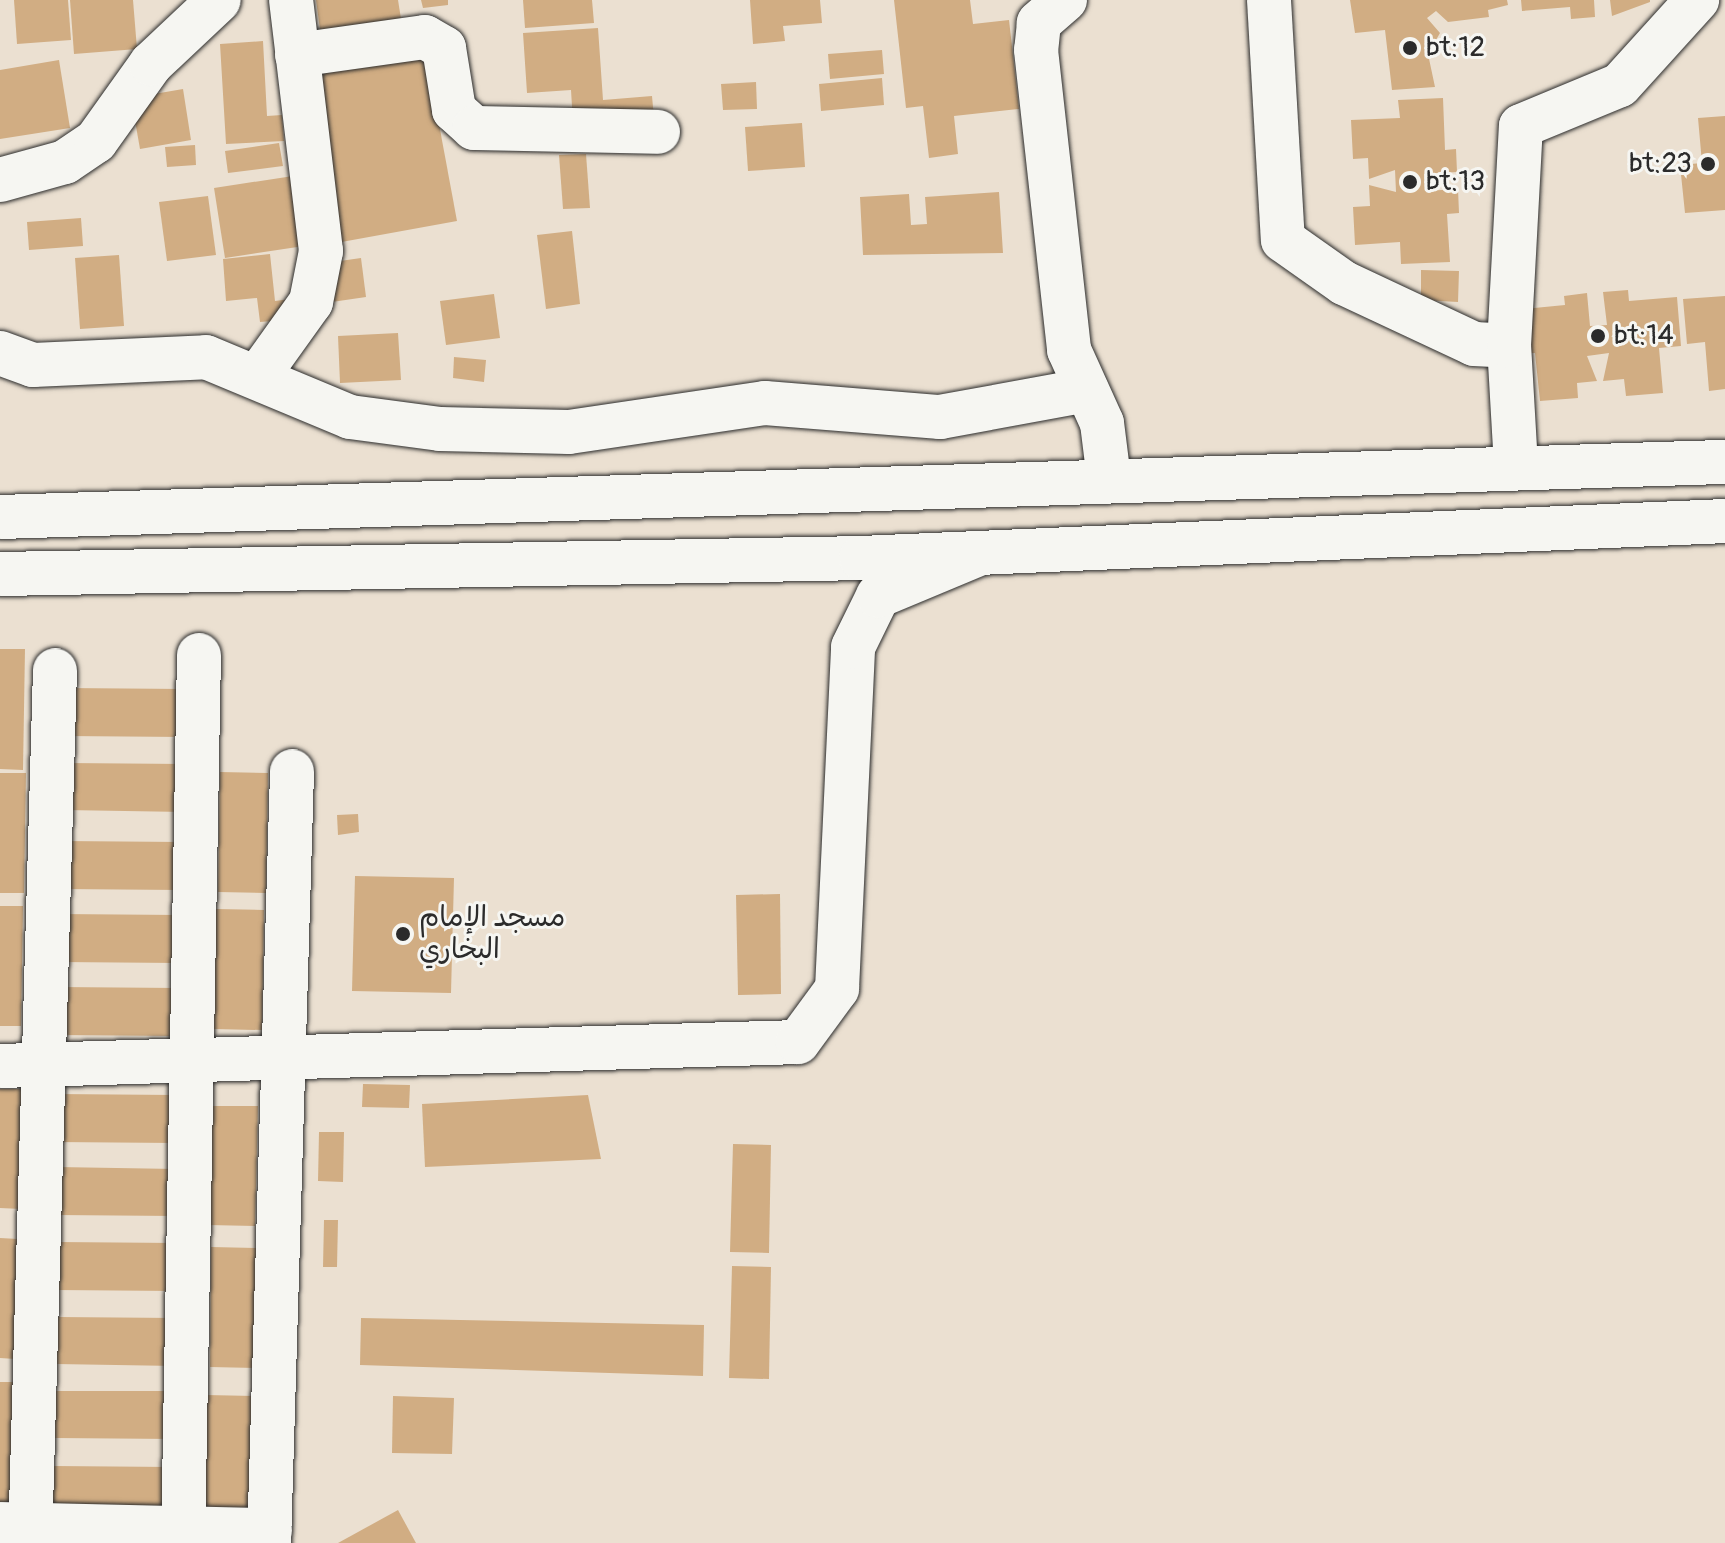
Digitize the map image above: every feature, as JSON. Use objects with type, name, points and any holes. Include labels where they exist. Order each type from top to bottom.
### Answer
[{"type":"main road","points":[[0,180],[65,162],[96,141],[151,64],[219,0]]},
{"type":"main road","points":[[258,376],[311,302],[321,251],[291,0]]},
{"type":"main road","points":[[1269,0],[1283,240],[1344,283],[1459,337],[1509,346]]},
{"type":"main road","points":[[1516,466],[1509,346],[1521,126],[1620,85],[1697,0]]},
{"type":"main road","points":[[1050,4],[1036,36],[1067,339],[1104,431],[1109,479]]},
{"type":"main road","points":[[297,55],[425,37],[444,48],[454,110],[474,128],[658,132]]},
{"type":"main road","points":[[0,353],[33,365],[206,357],[258,376],[350,417],[569,432],[765,403],[940,417],[1087,390]]},
{"type":"main road","points":[[0,517],[1516,466],[1725,462]]},
{"type":"main road","points":[[0,574],[978,554],[1725,521]]},
{"type":"main road","points":[[20,1065],[284,1060],[798,1042],[837,989],[853,647],[878,596],[978,554]]},
{"type":"main road","points":[[184,1534],[195,1062],[199,655]]},
{"type":"main road","points":[[55,670],[20,1065],[20,1530],[270,1537],[292,771]]},
{"type":"building","points":[[14,0],[68,0],[71,40],[17,44]]},
{"type":"building","points":[[70,0],[133,0],[137,49],[74,54]]},
{"type":"building","points":[[316,0],[398,0],[402,25],[321,37]]},
{"type":"building","points":[[421,0],[448,0],[448,5],[423,8]]},
{"type":"building","points":[[523,0],[592,0],[594,23],[525,28]]},
{"type":"building","points":[[750,0],[820,0],[822,23],[783,26],[785,41],[753,44]]},
{"type":"building","points":[[894,0],[970,0],[973,24],[1009,20],[1019,109],[954,116],[958,154],[929,158],[923,106],[906,108]]},
{"type":"building","name":"bt:12","points":[[1350,0],[1507,0],[1508,5],[1488,10],[1489,17],[1448,22],[1436,11],[1427,18],[1440,33],[1428,54],[1435,87],[1392,90],[1385,30],[1355,33]]},
{"type":"building","points":[[1521,0],[1594,0],[1595,17],[1571,19],[1570,7],[1522,11]]},
{"type":"building","points":[[1610,0],[1650,0],[1650,2],[1612,16]]},
{"type":"building","points":[[598,28],[603,100],[652,96],[654,118],[573,123],[571,90],[527,93],[523,33]]},
{"type":"building","points":[[263,41],[267,116],[282,115],[284,141],[226,144],[220,44]]},
{"type":"building","points":[[882,50],[884,74],[830,79],[828,54]]},
{"type":"building","points":[[426,54],[457,221],[336,243],[305,77]]},
{"type":"building","points":[[59,60],[70,128],[0,139],[0,70]]},
{"type":"building","points":[[882,78],[884,105],[821,111],[819,84]]},
{"type":"building","points":[[756,82],[757,109],[723,110],[721,84]]},
{"type":"building","points":[[183,89],[191,140],[140,149],[131,98]]},
{"type":"building","name":"bt:13","points":[[1443,98],[1445,150],[1456,149],[1457,172],[1424,174],[1425,191],[1458,189],[1459,213],[1447,214],[1450,262],[1401,264],[1400,242],[1355,245],[1353,207],[1370,206],[1369,185],[1396,192],[1395,170],[1369,179],[1368,158],[1353,159],[1351,120],[1400,118],[1398,100]]},
{"type":"building","name":"bt:23","points":[[1725,116],[1725,210],[1685,213],[1680,165],[1702,163],[1698,118]]},
{"type":"building","points":[[802,123],[805,167],[748,171],[745,127]]},
{"type":"building","points":[[279,143],[283,166],[228,173],[225,151]]},
{"type":"building","points":[[195,145],[196,165],[167,167],[165,147]]},
{"type":"building","points":[[586,154],[590,208],[563,209],[559,155]]},
{"type":"building","points":[[293,176],[304,246],[225,258],[214,188]]},
{"type":"building","points":[[999,192],[1003,253],[863,255],[860,197],[909,194],[911,225],[927,224],[925,197]]},
{"type":"building","points":[[208,196],[216,255],[167,261],[159,202]]},
{"type":"building","points":[[81,218],[83,246],[29,250],[27,222]]},
{"type":"building","points":[[572,231],[580,304],[546,309],[537,235]]},
{"type":"building","points":[[270,254],[275,301],[298,298],[299,319],[260,322],[257,298],[226,301],[223,259]]},
{"type":"building","points":[[119,255],[124,326],[80,329],[75,258]]},
{"type":"building","points":[[361,258],[366,297],[325,303],[319,264]]},
{"type":"building","points":[[1421,270],[1459,271],[1458,302],[1421,300]]},
{"type":"building","name":"bt:14","points":[[1628,290],[1629,301],[1677,297],[1681,346],[1659,348],[1663,393],[1626,396],[1624,379],[1603,381],[1609,353],[1587,356],[1597,381],[1577,383],[1578,398],[1540,401],[1535,353],[1517,354],[1513,310],[1565,305],[1564,296],[1587,293],[1590,326],[1607,325],[1603,292]]},
{"type":"building","points":[[494,294],[500,338],[446,345],[440,301]]},
{"type":"building","points":[[1725,296],[1725,389],[1709,391],[1705,342],[1687,344],[1683,299]]},
{"type":"building","points":[[398,333],[401,380],[340,383],[338,336]]},
{"type":"building","points":[[454,357],[486,360],[484,382],[453,378]]},
{"type":"building","points":[[0,649],[25,649],[23,770],[0,769]]},
{"type":"building","points":[[65,688],[184,689],[184,737],[65,736]]},
{"type":"building","points":[[66,763],[185,764],[185,812],[65,810]]},
{"type":"building","points":[[220,772],[268,773],[266,893],[218,892]]},
{"type":"building","points":[[0,773],[26,773],[24,893],[0,893]]},
{"type":"building","points":[[358,814],[359,832],[338,835],[337,815]]},
{"type":"building","points":[[61,841],[181,842],[180,890],[61,889]]},
{"type":"building","name":"مسجد الإمام البخاري","points":[[355,876],[454,878],[451,993],[352,991]]},
{"type":"building","points":[[780,894],[781,994],[738,995],[736,895]]},
{"type":"building","points":[[0,906],[23,906],[21,1026],[0,1026]]},
{"type":"building","points":[[216,909],[264,910],[262,1030],[214,1029]]},
{"type":"building","points":[[59,914],[179,915],[178,963],[59,962]]},
{"type":"building","points":[[58,987],[178,988],[177,1036],[58,1035]]},
{"type":"building","points":[[363,1084],[410,1085],[409,1108],[362,1107]]},
{"type":"building","points":[[0,1089],[23,1089],[21,1209],[0,1208]]},
{"type":"building","points":[[56,1094],[175,1095],[175,1143],[55,1142]]},
{"type":"building","points":[[588,1095],[601,1159],[425,1167],[422,1104]]},
{"type":"building","points":[[210,1106],[258,1106],[255,1226],[208,1225]]},
{"type":"building","points":[[319,1132],[344,1132],[343,1182],[318,1181]]},
{"type":"building","points":[[733,1144],[771,1145],[769,1253],[730,1252]]},
{"type":"building","points":[[57,1167],[176,1169],[176,1216],[56,1215]]},
{"type":"building","points":[[324,1220],[338,1220],[337,1267],[323,1267]]},
{"type":"building","points":[[0,1238],[18,1239],[15,1359],[0,1358]]},
{"type":"building","points":[[57,1242],[176,1243],[176,1291],[56,1290]]},
{"type":"building","points":[[211,1247],[259,1248],[257,1368],[210,1367]]},
{"type":"building","points":[[732,1266],[771,1267],[769,1379],[729,1378]]},
{"type":"building","points":[[57,1317],[176,1318],[176,1366],[56,1364]]},
{"type":"building","points":[[361,1318],[704,1325],[703,1376],[360,1365]]},
{"type":"building","points":[[0,1382],[14,1382],[12,1502],[0,1502]]},
{"type":"building","points":[[55,1391],[175,1391],[174,1439],[55,1438]]},
{"type":"building","points":[[206,1395],[254,1396],[252,1515],[204,1515]]},
{"type":"building","points":[[393,1396],[454,1398],[452,1454],[392,1453]]},
{"type":"building","points":[[53,1466],[172,1467],[172,1515],[52,1514]]},
{"type":"building","points":[[398,1510],[416,1543],[338,1543]]},
{"type":"place","name":"bt:12","points":[[1410,48]]},
{"type":"place","name":"bt:23","points":[[1708,164]]},
{"type":"place","name":"bt:13","points":[[1410,182]]},
{"type":"place","name":"bt:14","points":[[1598,336]]},
{"type":"place","name":"مسجد الإمام البخاري","points":[[403,934]]}]
